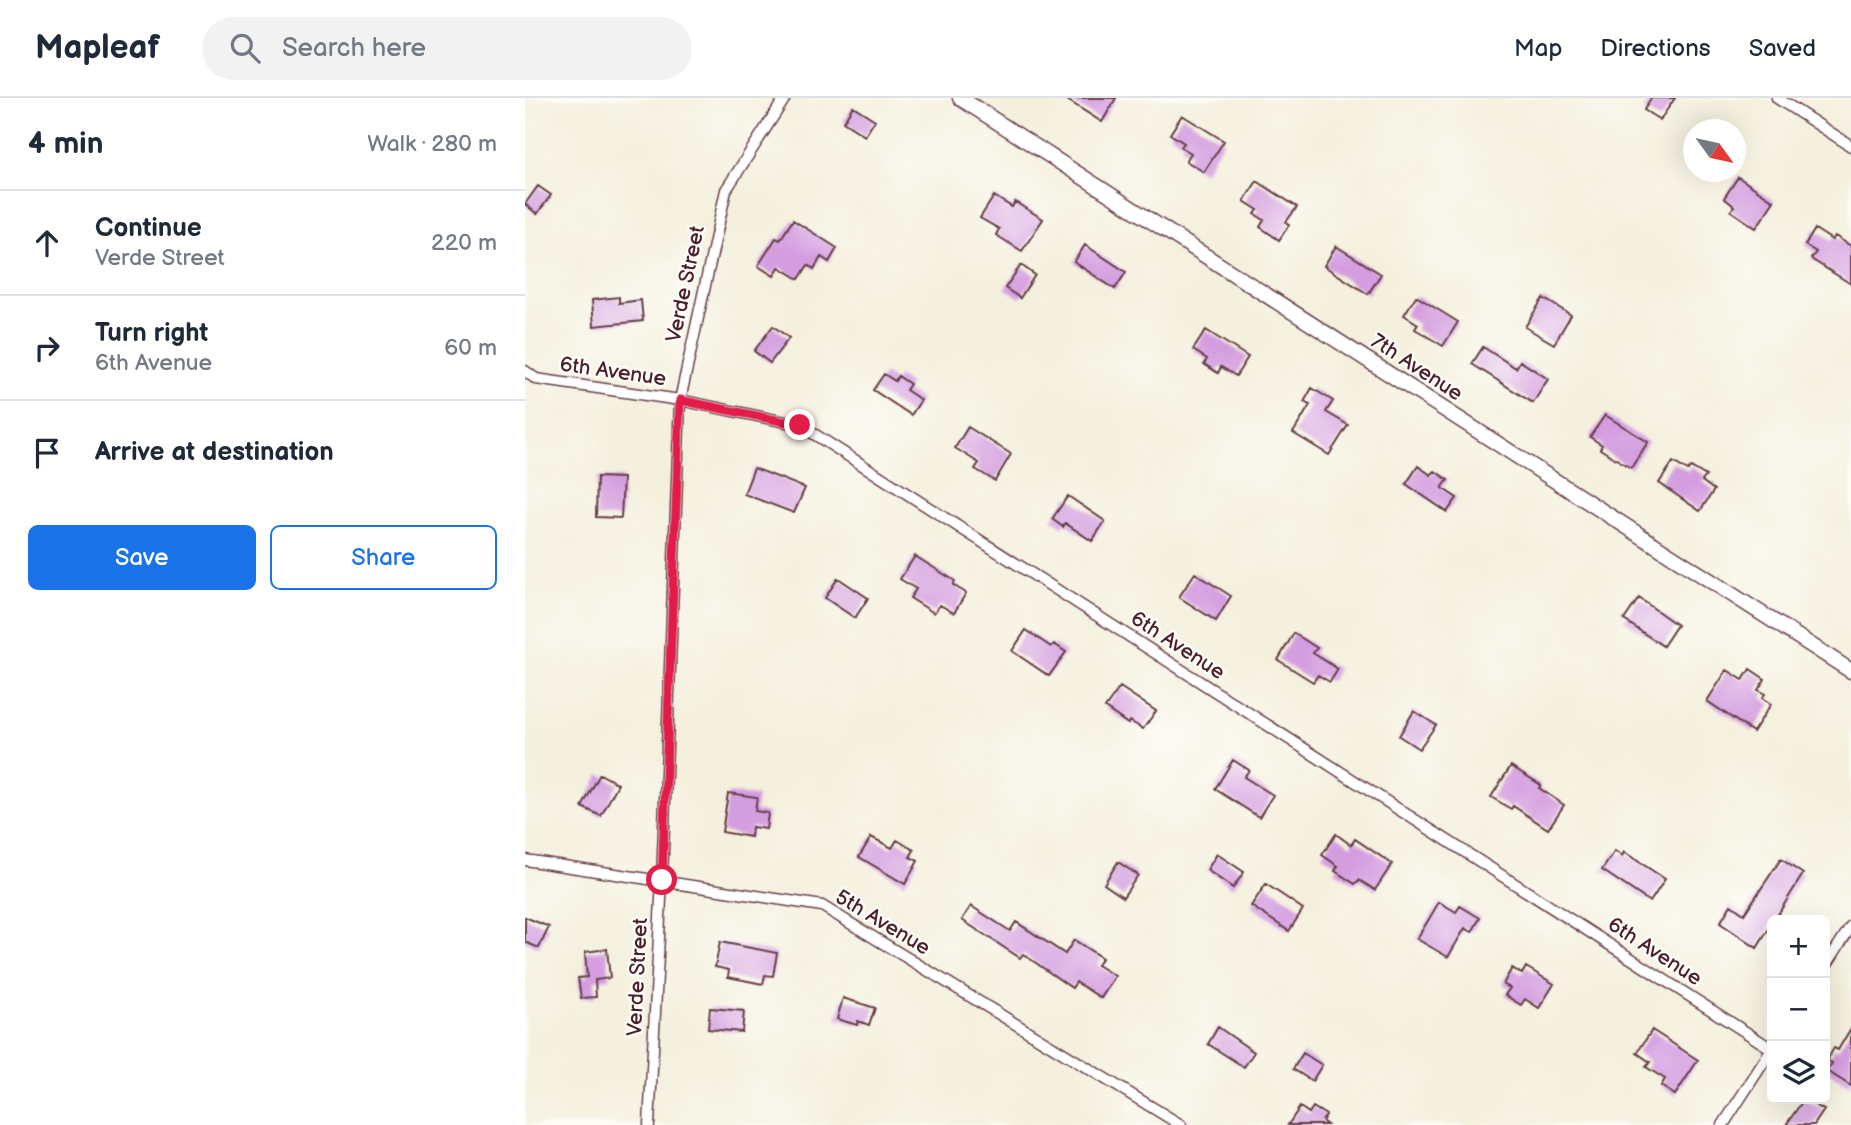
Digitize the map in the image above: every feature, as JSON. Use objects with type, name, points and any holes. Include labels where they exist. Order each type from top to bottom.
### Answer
[{"type":"street","name":"Verde Street","points":[[649,1125],[662,880],[680,400],[726,190],[785,98]]},
{"type":"street","name":"7th Avenue","points":[[960,98],[1851,671]]},
{"type":"street","points":[[1777,98],[1851,145]]},
{"type":"street","name":"6th Avenue","points":[[525,371],[537,379],[680,400],[800,425],[1767,1046]]},
{"type":"street","name":"5th Avenue","points":[[525,860],[822,906],[1181,1125]]},
{"type":"street","points":[[1830,959],[1851,926]]},
{"type":"street","points":[[1723,1125],[1767,1057]]},
{"type":"building","points":[[1064,98],[1116,98],[1102,122]]},
{"type":"building","points":[[1651,98],[1675,98],[1660,120],[1644,110]]},
{"type":"building","points":[[853,106],[875,120],[865,136],[843,122]]},
{"type":"building","points":[[1182,115],[1224,141],[1204,172],[1186,161],[1191,153],[1181,147],[1184,143],[1170,134]]},
{"type":"building","points":[[1257,181],[1297,207],[1286,222],[1289,225],[1279,240],[1260,227],[1264,220],[1255,214],[1258,210],[1244,201]]},
{"type":"building","points":[[1735,182],[1746,182],[1774,201],[1756,228],[1731,211],[1734,206],[1724,198]]},
{"type":"building","points":[[538,186],[551,195],[537,214],[525,204]]},
{"type":"building","points":[[994,196],[1012,207],[1015,202],[1043,219],[1022,251],[996,235],[999,229],[980,218]]},
{"type":"building","points":[[793,220],[837,248],[829,262],[821,257],[814,269],[808,265],[799,279],[779,267],[774,276],[758,266],[776,238],[780,240]]},
{"type":"building","points":[[1815,229],[1832,240],[1835,236],[1851,246],[1851,284],[1811,259],[1816,252],[1805,245]]},
{"type":"building","points":[[1085,245],[1126,272],[1115,289],[1074,262]]},
{"type":"building","points":[[1336,246],[1381,274],[1368,294],[1324,266]]},
{"type":"building","points":[[1021,265],[1035,275],[1020,298],[1005,288]]},
{"type":"building","points":[[1416,296],[1458,322],[1443,346],[1415,329],[1418,324],[1404,315]]},
{"type":"building","points":[[619,297],[619,303],[641,300],[643,321],[594,326],[592,300]]},
{"type":"building","points":[[1543,298],[1571,315],[1554,344],[1525,327]]},
{"type":"building","points":[[773,326],[789,338],[770,363],[754,351]]},
{"type":"building","points":[[1206,330],[1248,357],[1236,376],[1221,367],[1218,373],[1204,364],[1207,359],[1193,350]]},
{"type":"building","points":[[1483,347],[1516,368],[1520,361],[1548,379],[1533,403],[1472,364]]},
{"type":"building","points":[[884,374],[895,381],[898,376],[910,384],[906,390],[921,400],[911,415],[873,390]]},
{"type":"building","points":[[1312,388],[1333,401],[1326,412],[1348,425],[1329,455],[1293,433],[1310,405],[1304,402]]},
{"type":"building","points":[[1605,415],[1648,442],[1631,468],[1600,449],[1602,445],[1590,437]]},
{"type":"building","points":[[968,427],[1011,454],[995,481],[975,469],[979,463],[955,448]]},
{"type":"building","points":[[1673,462],[1688,471],[1691,467],[1706,476],[1702,481],[1714,490],[1700,511],[1659,483]]},
{"type":"building","points":[[1418,466],[1431,475],[1435,471],[1448,480],[1442,488],[1457,498],[1447,512],[1406,484]]},
{"type":"building","points":[[754,468],[805,488],[794,513],[744,494]]},
{"type":"building","points":[[597,477],[623,478],[621,518],[596,517]]},
{"type":"building","points":[[1068,496],[1105,521],[1092,541],[1065,523],[1063,527],[1052,519]]},
{"type":"building","points":[[915,556],[955,581],[953,585],[966,593],[954,613],[940,605],[934,613],[910,598],[916,589],[900,579]]},
{"type":"building","points":[[1195,573],[1231,596],[1216,621],[1179,597]]},
{"type":"building","points":[[838,578],[868,598],[855,618],[825,598]]},
{"type":"building","points":[[1639,598],[1677,625],[1663,646],[1624,620]]},
{"type":"building","points":[[1026,630],[1051,647],[1054,644],[1066,652],[1049,676],[1012,651]]},
{"type":"building","points":[[1294,633],[1317,648],[1313,653],[1338,669],[1330,682],[1318,675],[1313,682],[1278,660]]},
{"type":"building","points":[[1750,669],[1765,679],[1758,690],[1765,694],[1762,698],[1771,704],[1753,732],[1707,701],[1727,670],[1743,680]]},
{"type":"building","points":[[1120,687],[1156,711],[1143,729],[1130,721],[1128,724],[1105,708]]},
{"type":"building","points":[[1414,711],[1436,725],[1419,749],[1399,736]]},
{"type":"building","points":[[1233,760],[1249,770],[1244,777],[1273,795],[1259,817],[1215,789]]},
{"type":"building","points":[[1511,766],[1541,785],[1539,788],[1564,805],[1548,829],[1513,806],[1511,809],[1491,797]]},
{"type":"building","points":[[600,774],[618,784],[601,816],[582,807]]},
{"type":"building","points":[[728,793],[757,797],[755,811],[768,813],[766,829],[752,827],[751,837],[722,832]]},
{"type":"building","points":[[1336,834],[1351,845],[1355,839],[1392,864],[1375,890],[1359,880],[1355,884],[1335,871],[1338,866],[1322,855]]},
{"type":"building","points":[[871,837],[892,848],[897,840],[914,850],[910,857],[918,861],[905,884],[859,857]]},
{"type":"building","points":[[1615,851],[1622,856],[1624,852],[1665,879],[1650,902],[1602,870]]},
{"type":"building","points":[[1217,854],[1244,872],[1233,888],[1207,870]]},
{"type":"building","points":[[1781,859],[1803,874],[1778,915],[1767,915],[1767,932],[1757,948],[1720,923],[1731,905],[1744,914]]},
{"type":"building","points":[[1118,862],[1138,875],[1123,897],[1104,884]]},
{"type":"building","points":[[1266,884],[1303,909],[1289,931],[1251,906]]},
{"type":"building","points":[[1439,902],[1456,912],[1460,906],[1480,918],[1472,932],[1465,928],[1448,957],[1417,939]]},
{"type":"building","points":[[971,906],[1010,931],[1016,922],[1065,954],[1074,940],[1102,958],[1097,965],[1115,976],[1101,998],[1076,982],[1072,988],[1023,954],[1020,958],[962,920]]},
{"type":"building","points":[[525,917],[549,927],[539,948],[525,942]]},
{"type":"building","points":[[720,942],[777,953],[773,976],[765,975],[763,984],[728,977],[729,970],[715,967]]},
{"type":"building","points":[[607,949],[610,978],[595,980],[596,997],[581,998],[578,978],[587,977],[585,952]]},
{"type":"building","points":[[1526,967],[1554,984],[1539,1008],[1525,999],[1521,1005],[1505,995],[1510,988],[1503,984],[1512,968],[1522,974]]},
{"type":"building","points":[[843,998],[875,1008],[869,1025],[858,1021],[857,1025],[837,1019]]},
{"type":"building","points":[[710,1008],[744,1011],[742,1032],[708,1029]]},
{"type":"building","points":[[1218,1027],[1254,1052],[1244,1067],[1208,1044]]},
{"type":"building","points":[[1851,1028],[1851,1086],[1830,1073],[1830,1055],[1834,1048],[1838,1050]]},
{"type":"building","points":[[1652,1030],[1698,1060],[1675,1095],[1661,1086],[1665,1079],[1646,1067],[1650,1062],[1637,1053]]},
{"type":"building","points":[[1303,1053],[1322,1065],[1312,1081],[1293,1069]]},
{"type":"building","points":[[1801,1104],[1813,1104],[1824,1110],[1814,1125],[1786,1125]]},
{"type":"building","points":[[1300,1107],[1309,1113],[1313,1107],[1326,1115],[1322,1121],[1327,1125],[1288,1125]]},
{"type":"route","points":[[662,880],[680,400],[800,425]]}]
